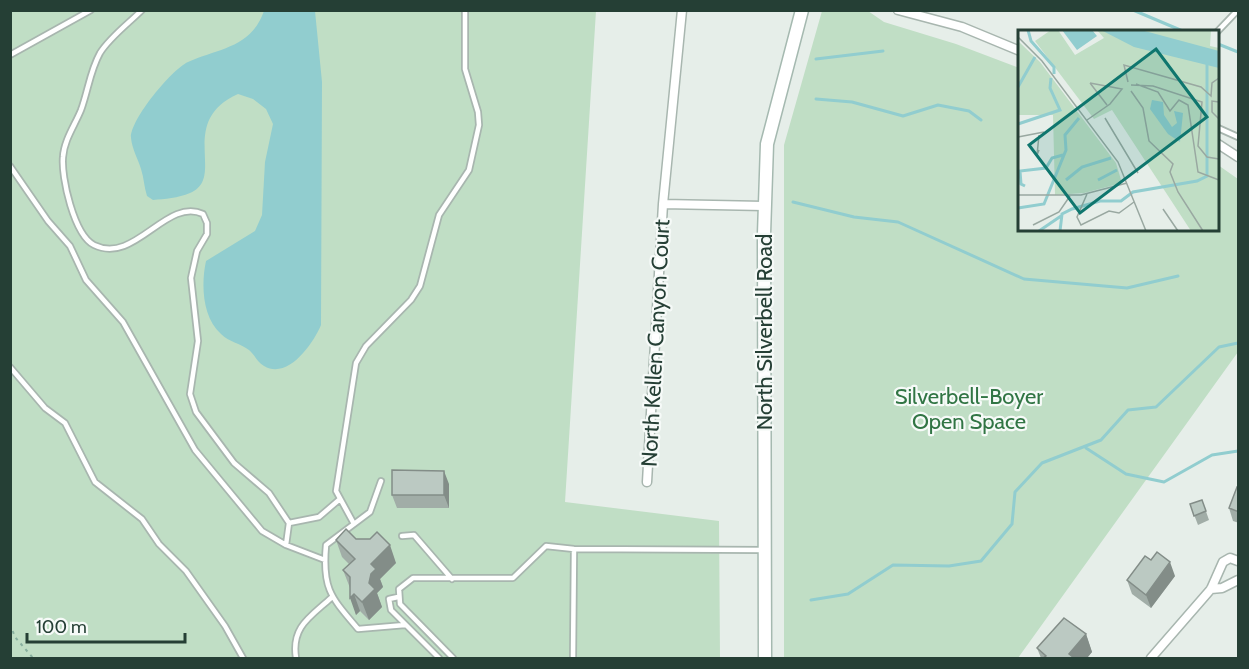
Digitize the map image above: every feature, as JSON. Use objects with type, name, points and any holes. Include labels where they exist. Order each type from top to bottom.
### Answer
[{"type":"main road","name":"North Silverbell Road","points":[[765,658],[767,144],[802,10]]},
{"type":"street","name":"North Kellen Canyon Court","points":[[647,482],[663,204],[682,10]]},
{"type":"street","points":[[898,10],[962,27],[1018,50]]},
{"type":"street","points":[[1219,145],[1237,154]]},
{"type":"street","name":"North Kellen Canyon Court","points":[[663,204],[765,206]]},
{"type":"street","points":[[1151,658],[1211,589],[1223,562],[1230,558],[1239,561]]},
{"type":"street","points":[[1211,589],[1222,588],[1239,580]]},
{"type":"lane","points":[[10,56],[91,10]]},
{"type":"lane","points":[[142,10],[102,50],[65,146],[63,171],[71,206],[81,232],[94,245],[111,248],[126,245],[182,212],[193,209],[203,214],[207,223],[207,234],[197,251],[191,278],[198,341],[190,394],[196,412],[229,455],[269,493],[289,523],[286,545]]},
{"type":"lane","points":[[354,524],[336,491],[337,472],[350,418],[351,390],[356,363],[366,346],[411,300],[420,286],[439,215],[469,170],[479,124],[478,112],[465,69],[465,10]]},
{"type":"lane","points":[[1219,30],[1238,10]]},
{"type":"lane","points":[[1219,128],[1239,137]]},
{"type":"lane","points":[[10,166],[48,221],[70,246],[86,280],[123,322],[195,450],[262,531],[286,545],[325,560]]},
{"type":"lane","points":[[10,368],[45,408],[65,423],[95,482],[142,519],[159,544],[186,571],[225,626],[243,658]]},
{"type":"lane","points":[[381,481],[370,513],[326,545],[324,570],[331,598],[358,629],[405,625]]},
{"type":"lane","points":[[289,523],[320,517],[340,499]]},
{"type":"lane","points":[[402,536],[414,535],[452,579]]},
{"type":"lane","points":[[453,658],[400,604],[398,597],[404,583],[414,578],[513,578],[546,546],[574,549],[765,550]]},
{"type":"lane","points":[[573,658],[574,549]]},
{"type":"lane","points":[[398,597],[389,599],[391,609],[439,658]]},
{"type":"lane","points":[[296,658],[295,636],[301,626],[331,598]]},
{"type":"path","points":[[10,624],[15,637],[33,658]]},
{"type":"green space","points":[[10,11],[596,11],[565,502],[719,521],[720,658],[11,658]]},
{"type":"green space","name":"Silverbell-Boyer Open Space","points":[[822,11],[868,11],[884,22],[956,44],[1018,68],[1018,231],[1219,231],[1219,166],[1238,179],[1238,352],[1018,658],[784,658],[784,145]]},
{"type":"water","points":[[264,11],[315,11],[322,82],[321,325],[306,350],[298,358],[282,368],[273,369],[264,366],[249,350],[224,337],[210,319],[204,300],[206,261],[255,231],[262,215],[265,162],[273,124],[266,109],[253,99],[238,94],[220,106],[210,119],[205,134],[204,175],[200,186],[190,193],[176,197],[153,200],[147,196],[131,138],[132,130],[144,108],[172,75],[188,62],[242,40],[251,33]]},
{"type":"building","points":[[392,470],[444,471],[444,495],[392,495]]},
{"type":"building","points":[[1237,487],[1239,488],[1239,512],[1229,508]]},
{"type":"building","points":[[1202,500],[1206,511],[1194,516],[1190,504]]},
{"type":"building","points":[[346,529],[356,539],[370,539],[377,532],[390,545],[371,564],[376,569],[371,574],[369,583],[375,589],[362,602],[354,594],[350,598],[350,577],[343,570],[355,559],[336,540]]},
{"type":"building","points":[[1157,552],[1170,562],[1146,595],[1127,580],[1145,556],[1151,560]]},
{"type":"building","points":[[1064,618],[1086,634],[1069,654],[1074,658],[1043,658],[1046,656],[1037,648]]},
{"type":"waterway","points":[[1133,10],[1180,30]]},
{"type":"waterway","points":[[1219,44],[1238,52]]},
{"type":"waterway","points":[[816,59],[883,51]]},
{"type":"waterway","points":[[816,99],[852,102],[903,116],[938,105],[969,111],[981,120]]},
{"type":"waterway","points":[[793,202],[854,217],[898,222],[1024,279],[1127,288],[1178,276]]},
{"type":"waterway","points":[[811,600],[848,594],[893,565],[949,566],[981,561],[1012,524],[1015,492],[1042,463],[1101,440],[1128,410],[1156,407],[1219,347],[1238,343]]},
{"type":"waterway","points":[[1086,448],[1126,474],[1164,482],[1212,455],[1238,451]]}]
